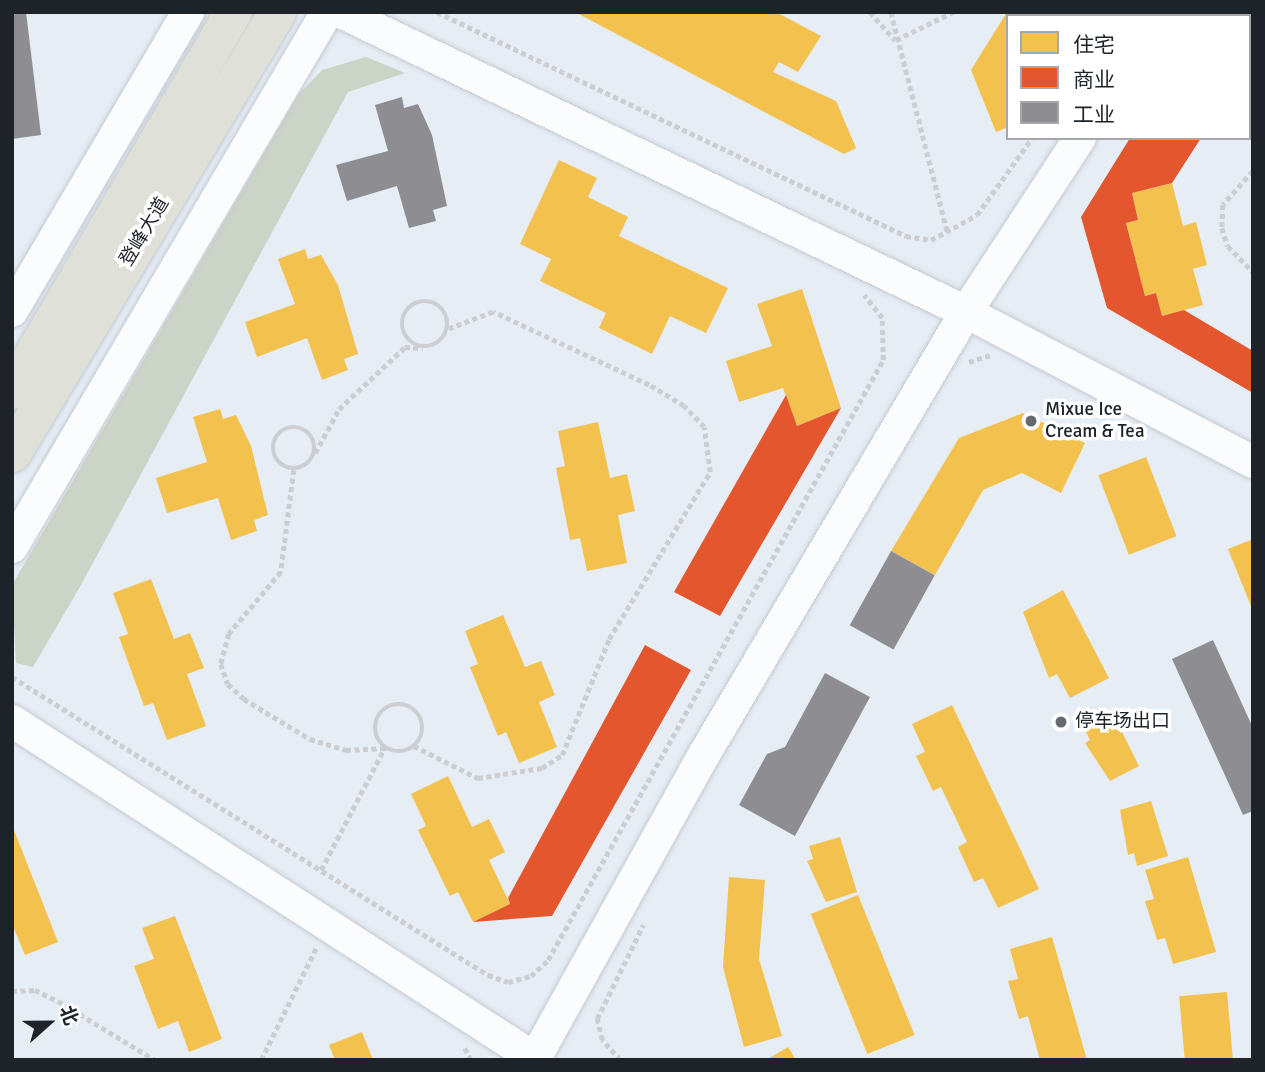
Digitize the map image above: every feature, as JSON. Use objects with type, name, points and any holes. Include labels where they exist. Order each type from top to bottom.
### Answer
[{"type":"main road","name":"登峰大道","points":[[12,390],[233,12]]},
{"type":"main road","name":"登峰大道","points":[[12,453],[278,12]]},
{"type":"street","points":[[12,311],[188,12]]},
{"type":"street","points":[[12,547],[327,12]]},
{"type":"street","points":[[341,12],[966,312],[1253,462]]},
{"type":"street","points":[[12,720],[536,1059],[705,752],[966,312],[1079,140]]},
{"type":"path","points":[[437,12],[906,236],[931,240],[948,234],[997,194],[1031,140]]},
{"type":"path","points":[[870,12],[896,40]]},
{"type":"path","points":[[891,12],[896,40],[948,234]]},
{"type":"path","points":[[896,40],[953,12]]},
{"type":"path","points":[[1253,171],[1223,205],[1222,228],[1228,246],[1253,272]]},
{"type":"path","points":[[12,677],[488,975],[508,982],[530,976],[548,960],[883,360],[882,318],[857,288]]},
{"type":"path","points":[[423,348],[402,331],[414,304],[439,305],[449,329]]},
{"type":"path","points":[[321,870],[386,748],[376,723],[394,705],[412,708],[422,723],[414,746],[404,752],[386,748],[346,750],[310,739],[244,699],[228,684],[221,664],[229,634],[281,572],[294,470],[315,453],[339,409],[405,347],[423,348],[440,343],[449,329],[493,312],[649,385],[684,406],[704,427],[710,472],[609,639],[562,755],[542,768],[478,778],[414,746]]},
{"type":"path","points":[[294,470],[275,458],[273,442],[282,430],[306,430],[315,453]]},
{"type":"path","points":[[261,1060],[323,935]]},
{"type":"path","points":[[12,991],[34,990],[58,1001],[155,1060]]},
{"type":"shaded area","points":[[366,57],[405,73],[348,92],[81,585],[33,667],[16,663],[12,585],[298,95],[322,70]]},
{"type":"building: 住宅","points":[[575,12],[776,12],[821,36],[798,72],[779,62],[773,72],[836,101],[856,148],[844,154]]},
{"type":"building: 住宅","points":[[1007,12],[1077,12],[1006,14],[1006,128],[996,132],[971,70]]},
{"type":"building: 住宅","points":[[559,160],[597,178],[588,197],[628,217],[619,236],[728,288],[706,333],[670,316],[652,354],[599,328],[606,313],[540,281],[551,259],[520,244]]},
{"type":"building: 住宅","points":[[1172,183],[1183,226],[1196,222],[1207,265],[1193,269],[1203,305],[1162,316],[1156,293],[1145,296],[1126,223],[1138,220],[1132,193]]},
{"type":"building: 住宅","points":[[305,249],[308,259],[321,255],[338,285],[358,354],[344,359],[348,370],[322,380],[307,338],[257,357],[245,322],[295,304],[278,259]]},
{"type":"building: 住宅","points":[[802,289],[841,408],[797,426],[783,388],[739,402],[726,361],[772,346],[757,304]]},
{"type":"building: 住宅","points":[[220,409],[223,419],[236,415],[251,446],[268,515],[254,520],[257,531],[231,540],[218,498],[167,513],[156,478],[207,462],[193,417]]},
{"type":"building: 住宅","points":[[1023,413],[1085,443],[1061,493],[1022,473],[983,490],[935,575],[891,551],[959,438]]},
{"type":"building: 住宅","points":[[598,422],[610,478],[627,474],[635,511],[618,515],[627,563],[587,571],[580,538],[570,540],[556,468],[565,466],[558,431]]},
{"type":"building: 住宅","points":[[1146,457],[1176,536],[1129,555],[1098,475]]},
{"type":"building: 住宅","points":[[1253,539],[1253,611],[1228,549]]},
{"type":"building: 住宅","points":[[151,579],[174,639],[190,633],[204,668],[187,674],[206,726],[167,740],[153,703],[144,706],[119,637],[128,634],[113,593]]},
{"type":"building: 住宅","points":[[1063,590],[1109,678],[1070,698],[1057,674],[1049,678],[1023,612]]},
{"type":"building: 住宅","points":[[503,615],[525,667],[541,661],[555,695],[539,702],[557,747],[519,763],[506,732],[498,736],[470,667],[478,664],[465,631]]},
{"type":"building: 住宅","points":[[952,705],[1039,889],[998,908],[983,878],[974,882],[958,847],[967,842],[941,787],[933,791],[916,756],[925,752],[912,724]]},
{"type":"building: 住宅","points":[[1113,714],[1139,766],[1110,781],[1085,743],[1090,740],[1084,728]]},
{"type":"building: 住宅","points":[[448,776],[472,827],[489,819],[505,852],[489,860],[510,904],[473,922],[458,892],[450,896],[418,830],[426,826],[411,794]]},
{"type":"building: 住宅","points":[[1151,801],[1168,856],[1137,866],[1134,853],[1128,855],[1120,810]]},
{"type":"building: 住宅","points":[[12,825],[58,942],[25,955],[12,924]]},
{"type":"building: 住宅","points":[[840,837],[857,892],[826,902],[807,861],[813,859],[809,846]]},
{"type":"building: 住宅","points":[[1188,857],[1216,952],[1173,964],[1165,938],[1157,940],[1145,901],[1154,899],[1145,870]]},
{"type":"building: 住宅","points":[[729,877],[765,880],[759,959],[782,1036],[744,1047],[723,967]]},
{"type":"building: 住宅","points":[[858,895],[915,1035],[867,1054],[811,914]]},
{"type":"building: 住宅","points":[[175,916],[222,1039],[189,1052],[178,1021],[158,1029],[134,966],[154,959],[142,928]]},
{"type":"building: 住宅","points":[[1052,937],[1087,1060],[1040,1060],[1028,1016],[1019,1019],[1008,981],[1018,979],[1010,949]]},
{"type":"building: 住宅","points":[[1227,992],[1233,1060],[1185,1060],[1179,996]]},
{"type":"building: 住宅","points":[[362,1032],[373,1060],[335,1060],[329,1045]]},
{"type":"building: 住宅","points":[[788,1047],[796,1060],[766,1060]]},
{"type":"building: 商业","points":[[1129,140],[1200,140],[1172,183],[1132,193],[1138,220],[1126,223],[1145,296],[1156,293],[1162,316],[1184,310],[1253,351],[1253,393],[1107,308],[1081,217]]},
{"type":"building: 商业","points":[[786,395],[797,426],[841,408],[720,616],[674,592]]},
{"type":"building: 商业","points":[[645,645],[691,670],[552,916],[473,922],[510,904],[508,898]]},
{"type":"building: 工业","points":[[12,12],[26,12],[41,135],[12,139]]},
{"type":"building: 工业","points":[[402,97],[404,108],[418,104],[432,135],[447,206],[433,210],[436,221],[409,228],[397,186],[347,201],[336,165],[388,151],[375,105]]},
{"type":"building: 工业","points":[[891,551],[935,575],[894,650],[850,625]]},
{"type":"building: 工业","points":[[1213,640],[1253,728],[1253,811],[1243,815],[1172,659]]},
{"type":"building: 工业","points":[[825,673],[870,697],[795,836],[739,805],[767,754],[785,747]]},
{"type":"place","name":"Mixue Ice Cream & Tea","points":[[1031,421]]},
{"type":"place","name":"停车场出口","points":[[1061,722]]}]
